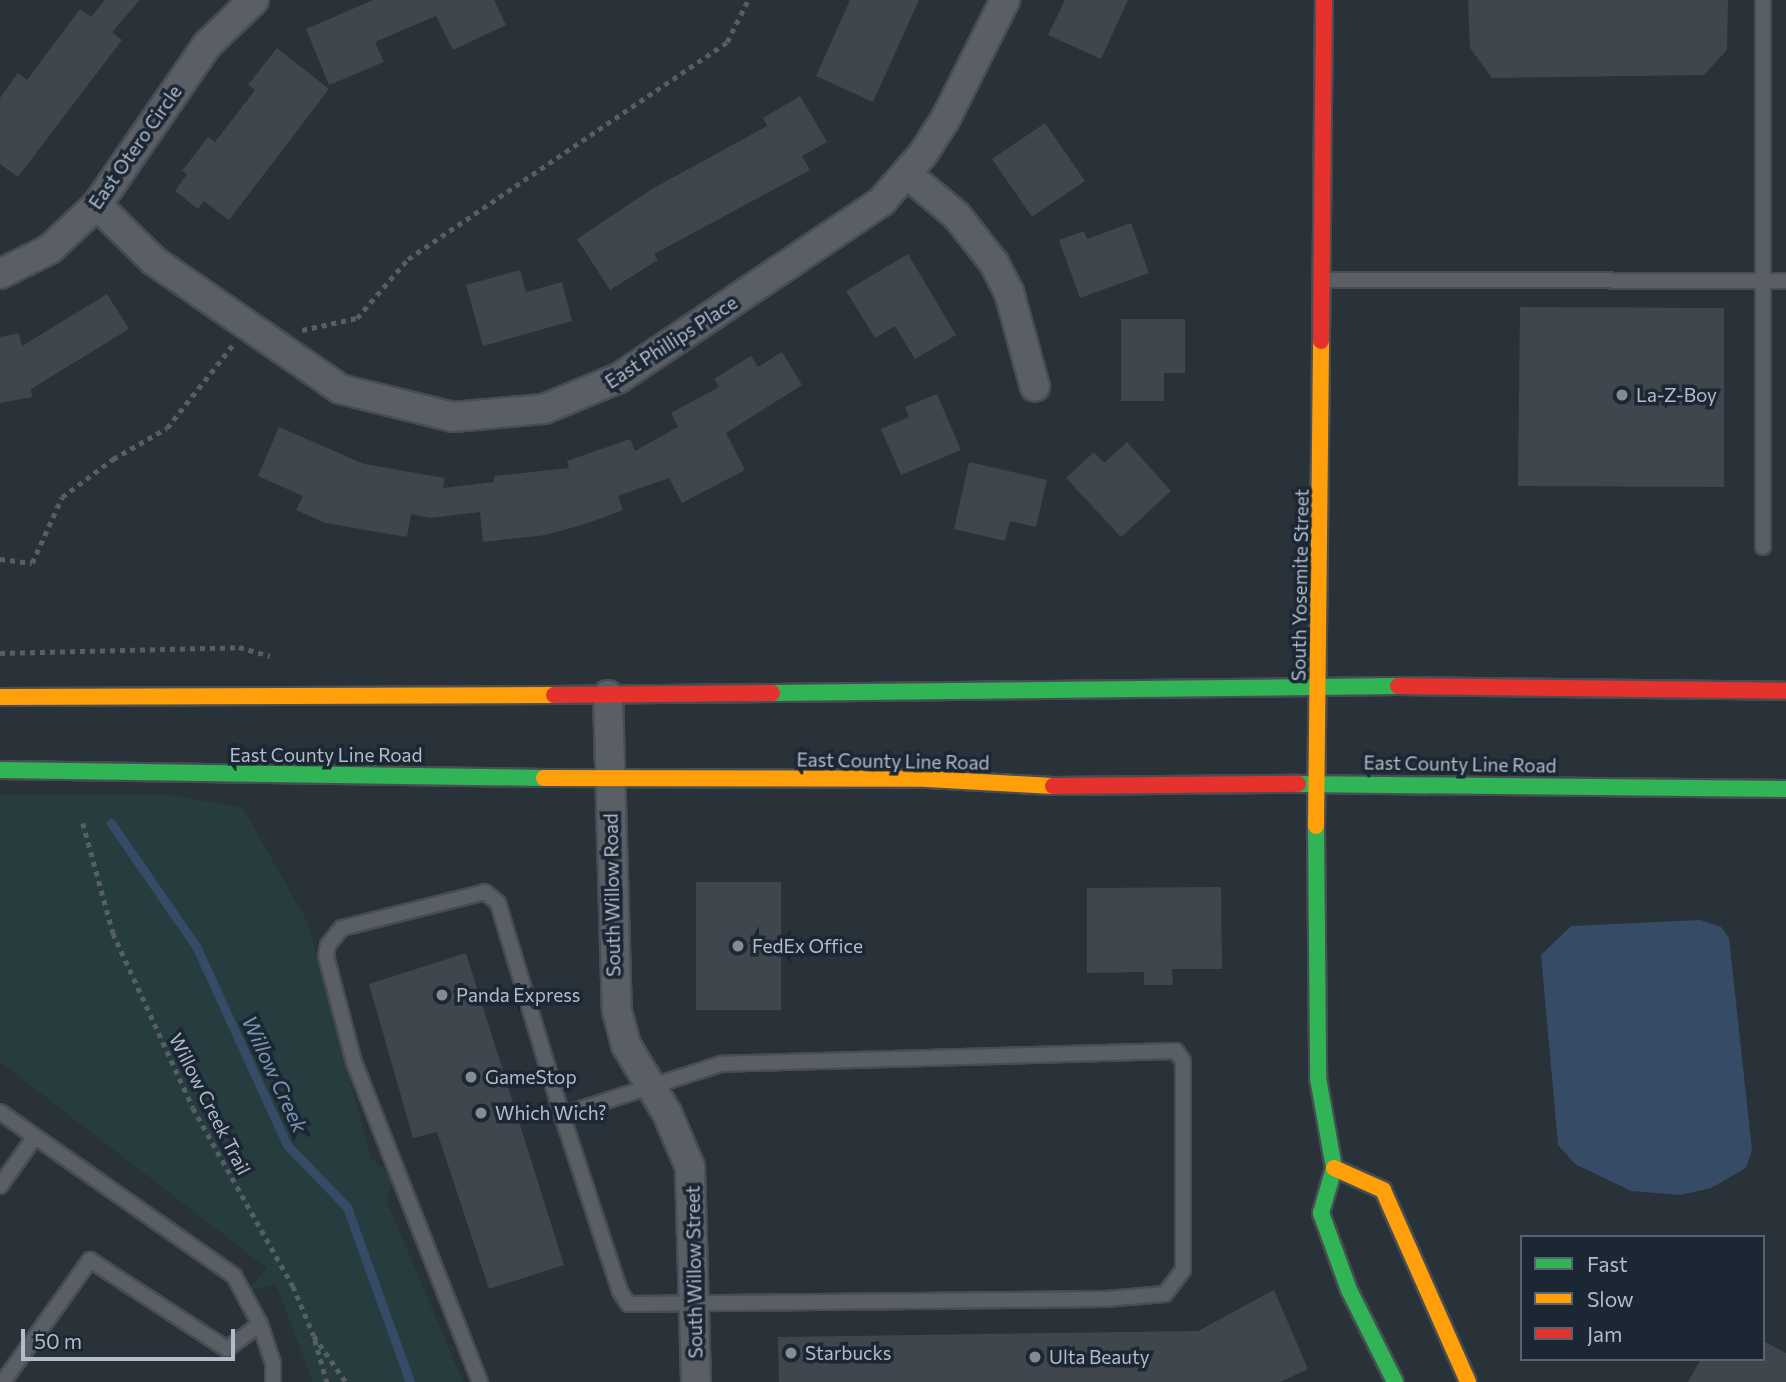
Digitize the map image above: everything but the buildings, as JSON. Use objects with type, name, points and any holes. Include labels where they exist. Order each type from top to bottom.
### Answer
[{"type":"main road","name":"South Yosemite Street","points":[[1324,0],[1320,685],[1314,784],[1316,1045],[1334,1168],[1321,1213],[1349,1290],[1395,1382]]},
{"type":"main road","points":[[0,696],[608,695],[1320,685],[1786,691]]},
{"type":"main road","name":"East County Line Road","points":[[0,770],[928,779],[1063,787],[1314,784],[1786,789]]},
{"type":"main road","points":[[1334,1168],[1383,1190],[1468,1382]]},
{"type":"street","name":"East Otero Circle","points":[[0,274],[50,249],[97,205],[207,45],[254,0]]},
{"type":"street","name":"East Phillips Place","points":[[97,205],[154,261],[340,389],[409,409],[453,417],[544,409],[619,378],[860,218],[906,174],[946,118],[1004,0]]},
{"type":"street","points":[[906,174],[957,216],[994,263],[1009,292],[1035,387]]},
{"type":"street","name":"South Willow Road","points":[[608,695],[617,1011],[626,1045],[652,1086]]},
{"type":"street","name":"South Willow Street","points":[[652,1086],[690,1167],[696,1382]]},
{"type":"lane","points":[[1763,0],[1763,547]]},
{"type":"lane","points":[[1324,280],[1786,281]]},
{"type":"lane","points":[[480,1382],[355,1062],[326,956],[335,933],[485,892],[498,903],[562,1115],[620,1291],[628,1304],[695,1306],[1093,1299],[1165,1294],[1183,1270],[1184,1061],[1177,1051],[1157,1048],[721,1063],[562,1115]]},
{"type":"lane","points":[[0,1112],[234,1276],[260,1324],[273,1363],[273,1382]]},
{"type":"lane","points":[[0,1186],[34,1138]]},
{"type":"lane","points":[[3,1382],[90,1260],[227,1349],[260,1324]]},
{"type":"path","points":[[0,559],[32,563],[62,497],[113,459],[167,428],[230,346],[357,317],[408,259],[727,42],[748,0]]},
{"type":"path","points":[[0,653],[239,647],[270,656]]},
{"type":"path","name":"Willow Creek Trail","points":[[83,823],[122,955],[193,1108],[293,1286],[314,1336],[346,1382]]},
{"type":"path","points":[[314,1336],[327,1382]]},
{"type":"green space","points":[[0,795],[172,795],[243,808],[308,923],[371,1158],[394,1179],[386,1200],[463,1382],[313,1382],[276,1284],[247,1291],[267,1268],[0,1062]]},
{"type":"water","points":[[1700,920],[1721,927],[1729,938],[1752,1150],[1746,1168],[1711,1188],[1681,1195],[1631,1191],[1575,1164],[1558,1145],[1541,955],[1571,926]]},
{"type":"waterway","name":"Willow Creek","points":[[111,823],[196,946],[287,1145],[347,1207],[410,1382]]},
{"type":"traffic: fast","points":[[772,693],[1398,686]]},
{"type":"traffic: fast","points":[[0,770],[544,778]]},
{"type":"traffic: fast","points":[[1298,784],[1786,789]]},
{"type":"traffic: fast","points":[[1316,826],[1318,1078],[1334,1168],[1321,1213],[1349,1290],[1395,1382]]},
{"type":"traffic: slow","points":[[1316,826],[1321,341]]},
{"type":"traffic: slow","points":[[0,697],[554,695]]},
{"type":"traffic: slow","points":[[544,778],[927,779],[1053,786]]},
{"type":"traffic: slow","points":[[1334,1168],[1383,1190],[1468,1382]]},
{"type":"traffic: jam","points":[[1321,341],[1324,0]]},
{"type":"traffic: jam","points":[[1398,686],[1786,691]]},
{"type":"traffic: jam","points":[[554,695],[772,693]]},
{"type":"traffic: jam","points":[[1053,786],[1298,784]]},
{"type":"place","name":"La-Z-Boy","points":[[1622,395]]},
{"type":"place","name":"FedEx Office","points":[[738,946]]},
{"type":"place","name":"Panda Express","points":[[442,995]]},
{"type":"place","name":"GameStop","points":[[471,1077]]},
{"type":"place","name":"Which Wich?","points":[[481,1113]]},
{"type":"place","name":"Starbucks","points":[[791,1353]]},
{"type":"place","name":"Ulta Beauty","points":[[1035,1357]]}]
